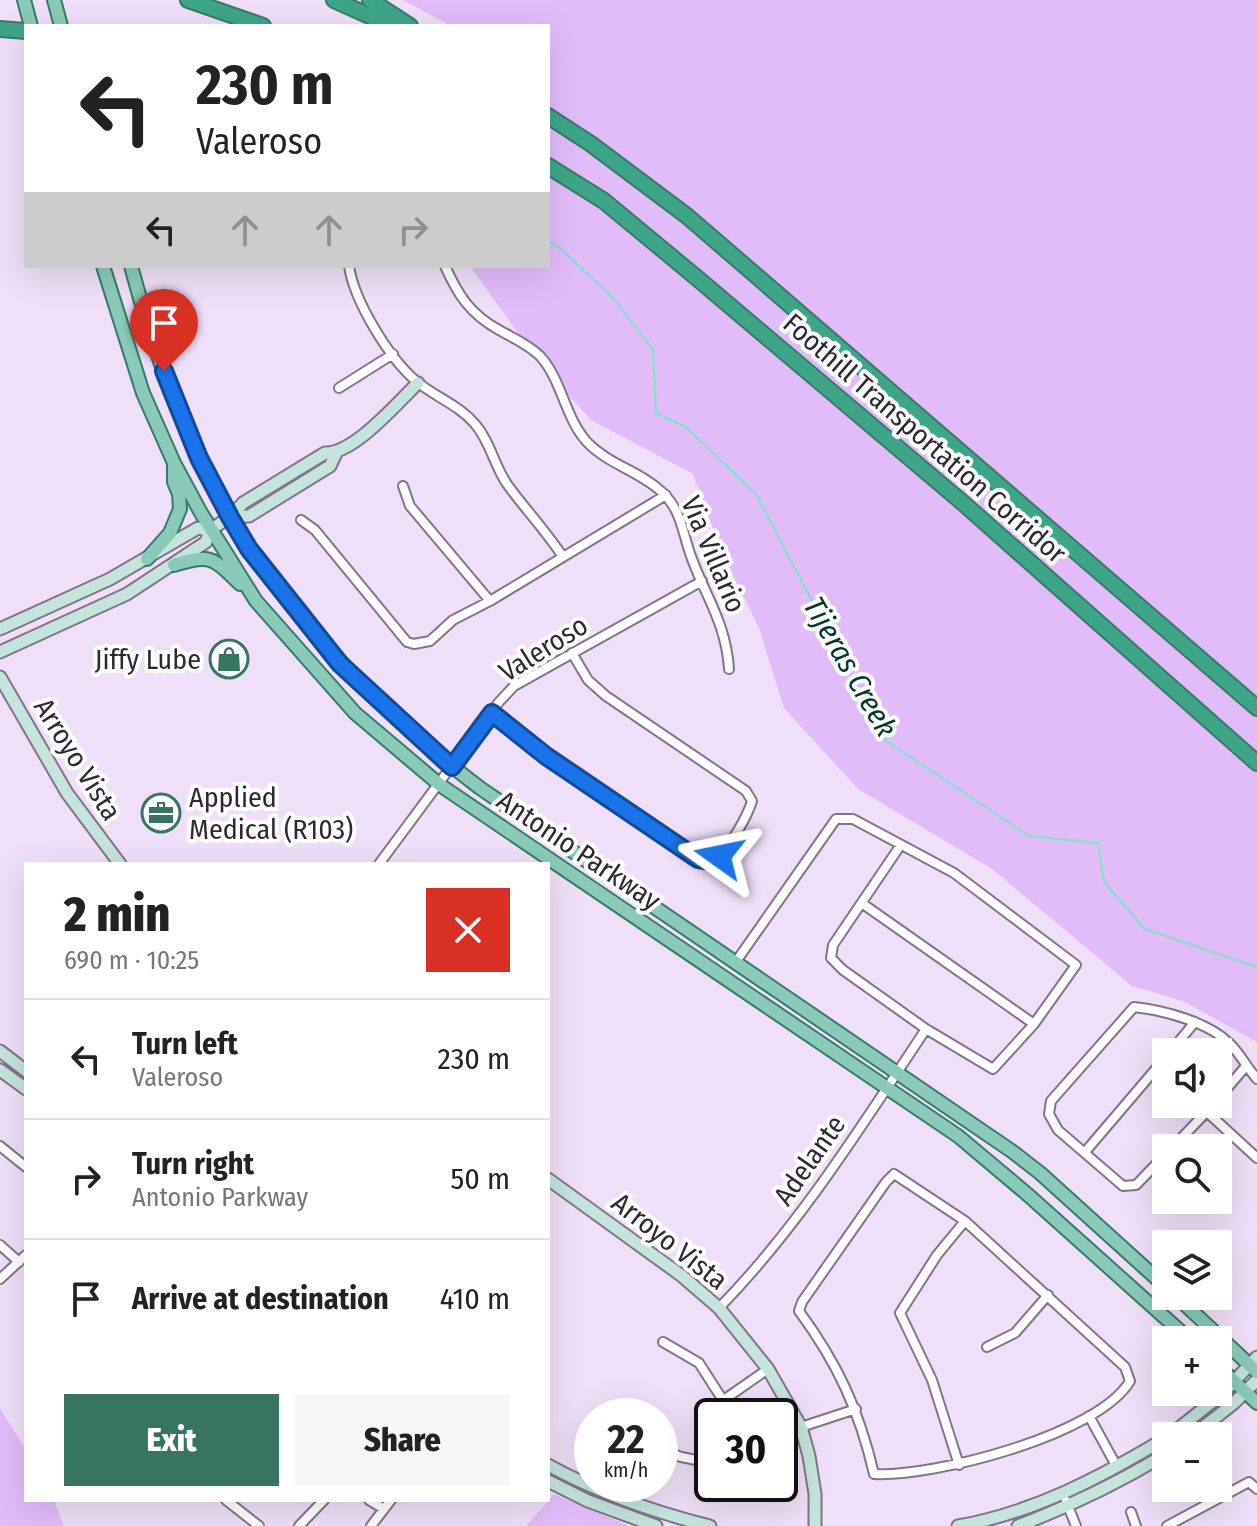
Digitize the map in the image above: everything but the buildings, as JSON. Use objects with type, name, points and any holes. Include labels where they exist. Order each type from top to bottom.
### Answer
[{"type":"highway","points":[[188,0],[257,24]]},
{"type":"highway","points":[[370,0],[407,24]]},
{"type":"highway","points":[[341,3],[388,24]]},
{"type":"highway","points":[[0,29],[24,31]]},
{"type":"highway","name":"Foothill Transportation Corridor","points":[[550,117],[687,216],[1257,708]]},
{"type":"highway","name":"Foothill Transportation Corridor","points":[[550,167],[604,201],[963,503],[1257,763]]},
{"type":"highway","points":[[550,179],[604,201]]},
{"type":"main road","points":[[24,0],[30,24]]},
{"type":"main road","points":[[54,0],[60,24]]},
{"type":"main road","name":"Antonio Parkway","points":[[104,268],[143,393],[174,463],[210,530],[256,601],[355,713],[440,785],[958,1136],[1174,1326]]},
{"type":"main road","name":"Antonio Parkway","points":[[132,268],[173,397],[199,458],[230,517],[277,586],[340,664],[452,767],[986,1133],[1040,1173],[1152,1274]]},
{"type":"main road","points":[[0,652],[127,594],[206,542],[210,530],[230,517],[249,516],[330,466],[336,453],[372,427],[418,383]]},
{"type":"main road","points":[[147,559],[170,533],[180,509],[174,482],[174,463]]},
{"type":"main road","points":[[0,629],[83,592],[198,528],[210,530]]},
{"type":"main road","points":[[174,565],[200,557],[215,562],[256,601]]},
{"type":"main road","name":"Arroyo Vista","points":[[0,677],[67,793],[119,862]]},
{"type":"main road","points":[[0,1051],[24,1069]]},
{"type":"main road","points":[[0,1060],[24,1078]]},
{"type":"main road","points":[[0,1070],[24,1088]]},
{"type":"main road","name":"Arroyo Vista","points":[[550,1180],[661,1259],[719,1308],[768,1369],[801,1427],[815,1494],[815,1526]]},
{"type":"main road","points":[[1187,1422],[1254,1364],[1192,1310]]},
{"type":"main road","points":[[1232,1378],[1257,1403]]},
{"type":"main road","points":[[1209,1422],[1257,1380]]},
{"type":"main road","points":[[958,1526],[1011,1513],[1064,1493],[1152,1446]]},
{"type":"main road","points":[[1018,1526],[1068,1506],[1152,1463]]},
{"type":"main road","points":[[550,1466],[639,1506],[710,1526]]},
{"type":"main road","points":[[550,1482],[588,1501],[656,1526]]},
{"type":"street","points":[[350,268],[370,319],[393,354],[418,383],[457,407],[477,427],[508,484],[563,557]]},
{"type":"street","name":"Via Villario","points":[[446,268],[467,307],[541,357],[573,422],[586,440],[609,460],[666,495],[681,521],[691,558],[727,642],[729,669]]},
{"type":"street","points":[[339,388],[393,354]]},
{"type":"street","points":[[403,486],[410,506],[490,601]]},
{"type":"street","points":[[301,520],[315,530],[407,642],[421,644],[430,641],[453,620],[666,495]]},
{"type":"street","name":"Valeroso","points":[[381,862],[514,686],[702,581]]},
{"type":"street","points":[[492,713],[546,756],[698,859],[709,861],[719,856],[748,813],[752,801],[746,791],[606,696],[588,680],[572,653]]},
{"type":"street","points":[[735,963],[836,819],[853,819],[954,873],[1076,965],[1034,1024],[993,1069],[926,1029],[843,970],[831,958],[833,945],[900,846]]},
{"type":"street","points":[[863,904],[1034,1024]]},
{"type":"street","points":[[1152,1168],[1136,1185],[1123,1186],[1058,1130],[1049,1114],[1051,1101],[1134,1007],[1195,1022],[1229,1042],[1257,1079]]},
{"type":"street","points":[[1182,1038],[1195,1022]]},
{"type":"street","name":"Adelante","points":[[719,1308],[784,1235],[926,1029]]},
{"type":"street","points":[[1232,1082],[1246,1066]]},
{"type":"street","points":[[1085,1152],[1152,1073]]},
{"type":"street","points":[[1186,1134],[1201,1118]]},
{"type":"street","points":[[1214,1118],[1257,1158]]},
{"type":"street","points":[[0,1146],[24,1165]]},
{"type":"street","points":[[898,1175],[965,1221],[1125,1367],[1130,1381],[1122,1394],[1089,1416],[1027,1444],[959,1465],[895,1475],[874,1474],[856,1409],[836,1365],[799,1311],[802,1302],[890,1176],[898,1175]]},
{"type":"street","points":[[959,1465],[932,1380],[900,1313],[937,1255],[965,1221]]},
{"type":"street","points":[[0,1245],[23,1258],[0,1279]]},
{"type":"street","points":[[987,1347],[1015,1333],[1048,1295]]},
{"type":"street","points":[[663,1342],[699,1363],[724,1398]]},
{"type":"street","points":[[726,1398],[768,1369]]},
{"type":"street","points":[[801,1427],[856,1409]]},
{"type":"street","points":[[1089,1416],[1117,1467]]},
{"type":"street","points":[[1167,1526],[1249,1482],[1257,1489]]},
{"type":"street","points":[[1064,1493],[1076,1526]]},
{"type":"street","points":[[229,1502],[259,1526]]},
{"type":"street","points":[[299,1526],[322,1502]]},
{"type":"street","points":[[372,1502],[384,1509]]},
{"type":"street","points":[[371,1526],[389,1502]]},
{"type":"street","points":[[1131,1512],[1136,1526]]},
{"type":"shaded area","points":[[403,0],[1257,0],[1257,1042],[1183,1001],[1132,986],[992,869],[858,789],[784,708],[759,628],[721,550],[693,474],[591,420],[537,360],[471,268],[550,268],[550,24],[447,24]]},
{"type":"shaded area","points":[[0,1408],[24,1447],[24,1502],[55,1502],[64,1526],[0,1526]]},
{"type":"shaded area","points":[[554,1494],[629,1526],[526,1526]]},
{"type":"waterway","name":"Tijeras Creek","points":[[550,241],[614,299],[653,350],[656,413],[687,428],[756,494],[885,740],[1029,836],[1098,843],[1104,882],[1145,929],[1257,967]]},
{"type":"place","name":"Jiffy Lube","points":[[229,659]]},
{"type":"place","name":"Applied Medical (R103)","points":[[161,813]]},
{"type":"route","points":[[164,371],[199,458],[249,549],[340,664],[452,767],[492,713],[546,756],[698,859],[709,861],[719,856]]}]
